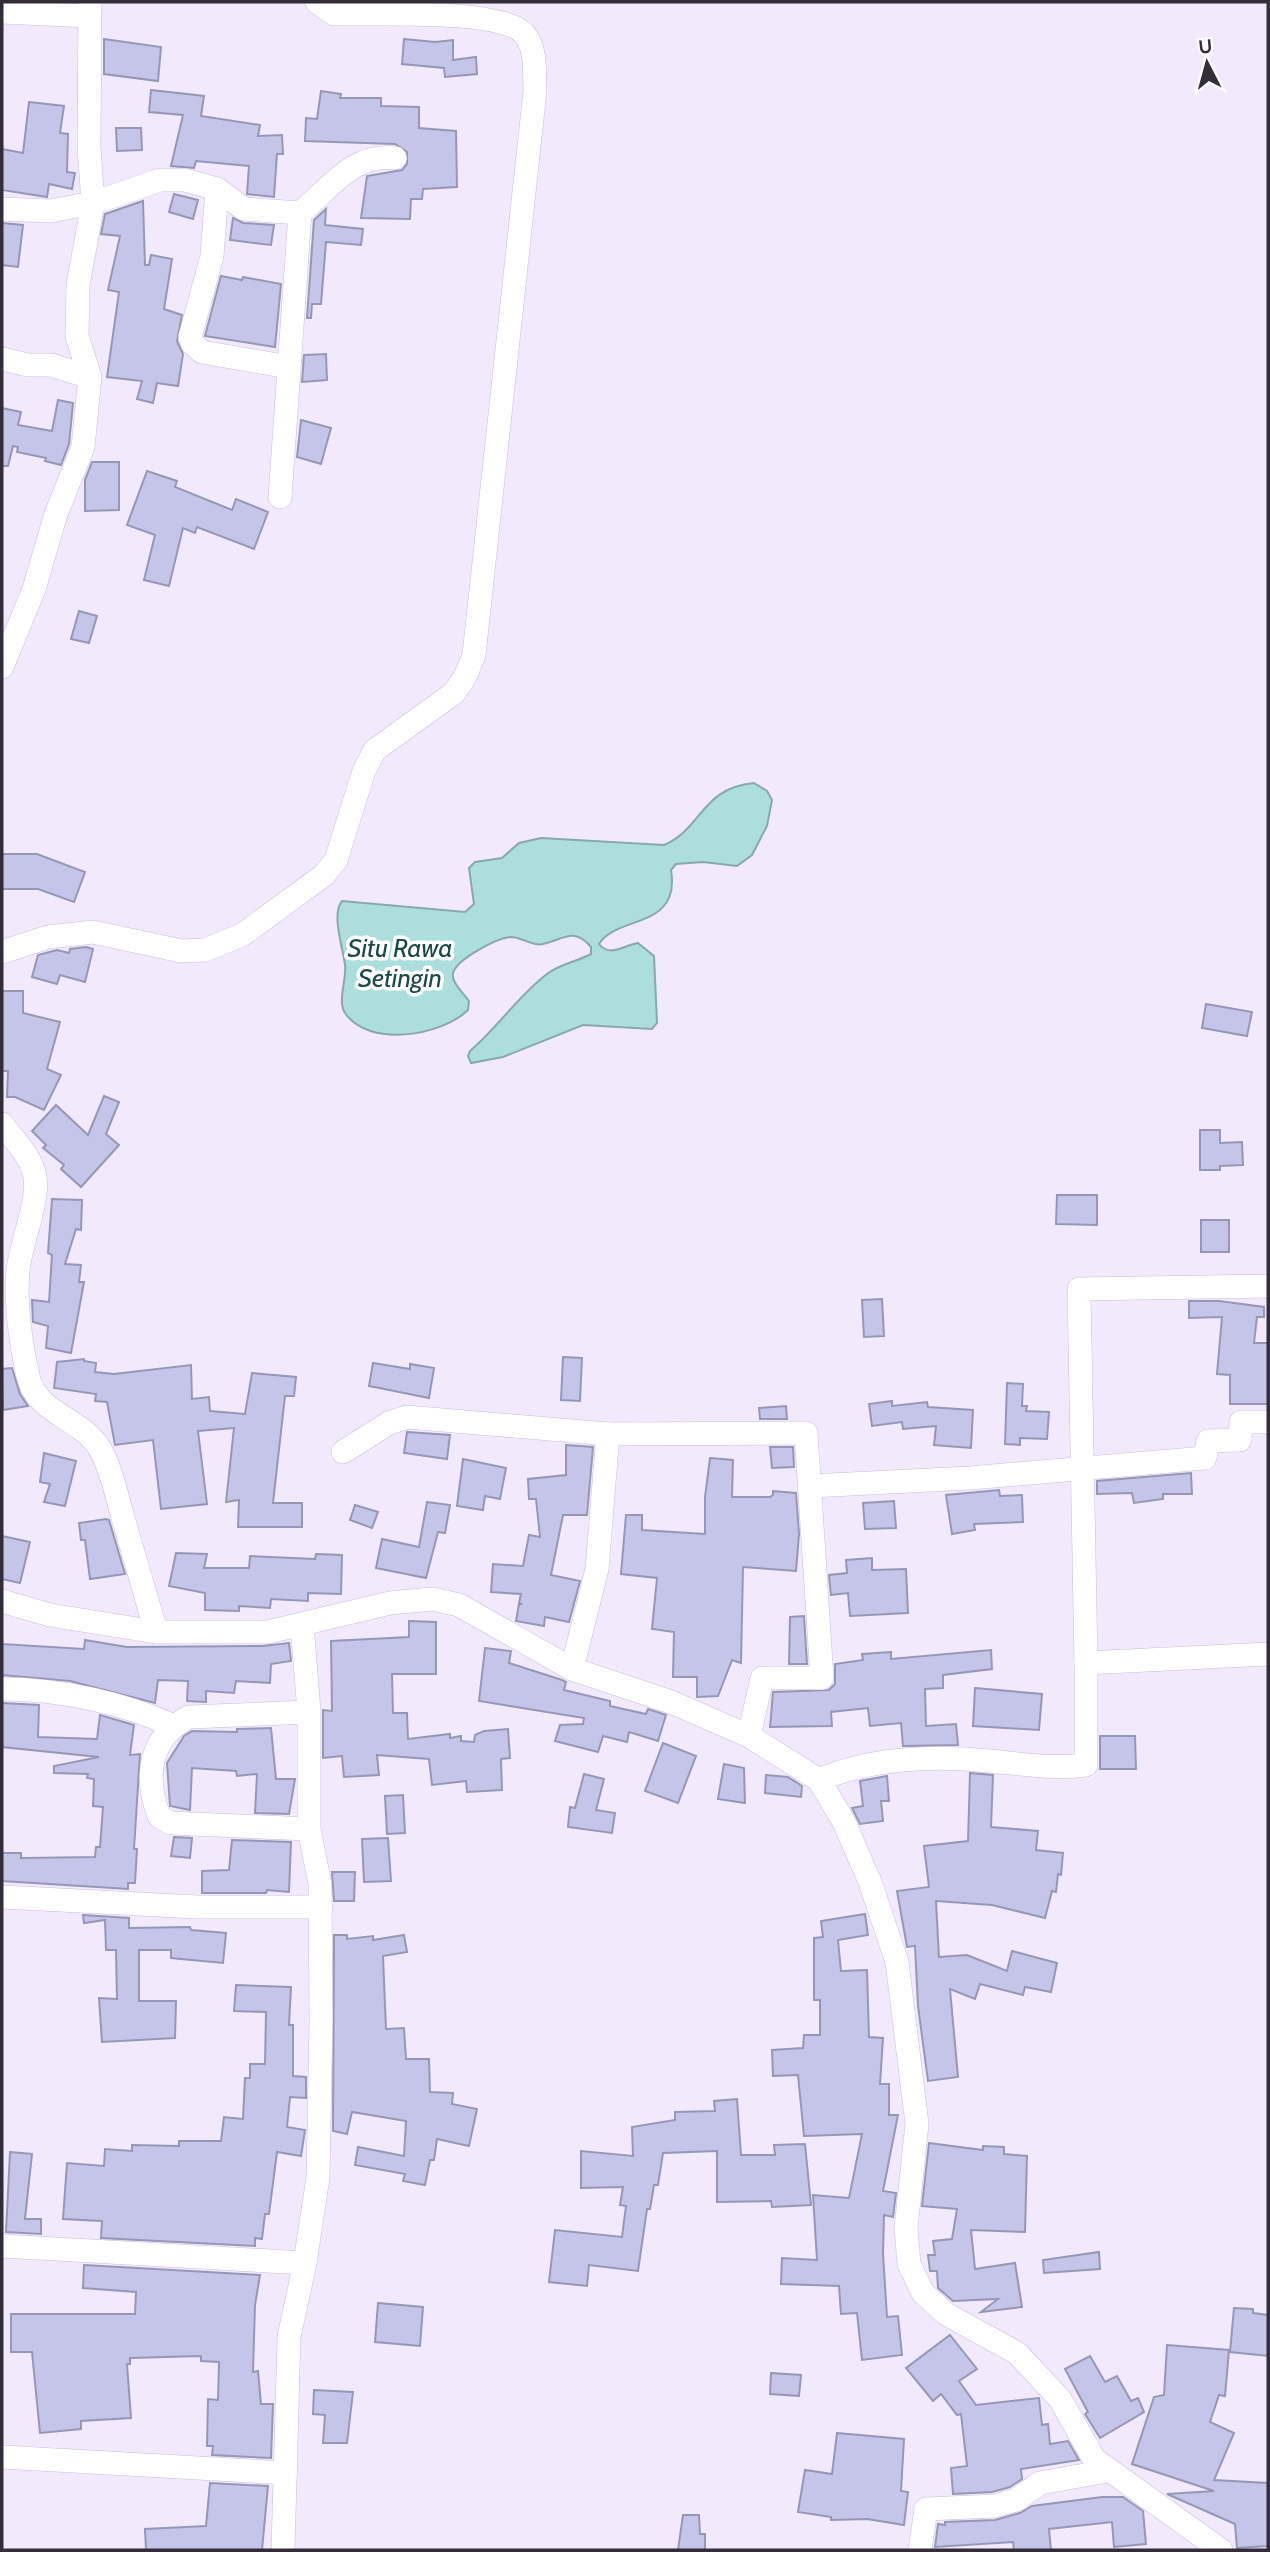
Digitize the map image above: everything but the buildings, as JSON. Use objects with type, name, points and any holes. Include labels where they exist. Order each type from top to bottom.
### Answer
[{"type":"street","points":[[2,952],[48,937],[93,932],[181,951],[205,950],[242,935],[324,876],[336,860],[364,771],[375,750],[454,693],[465,677],[474,655],[535,91],[533,53],[525,34],[512,24],[475,16],[334,14],[317,2]]},
{"type":"street","points":[[2,12],[90,9],[89,146],[93,203],[78,285],[77,336],[90,377],[83,447],[56,514],[34,589],[2,667]]},
{"type":"street","points":[[2,209],[50,211],[93,203],[160,180],[185,180],[217,189],[244,209],[300,213],[360,162],[376,156],[395,158]]},
{"type":"street","points":[[217,189],[212,256],[190,337],[192,343],[202,352],[289,367]]},
{"type":"street","points":[[280,497],[300,213]]},
{"type":"street","points":[[2,359],[28,365],[51,365],[90,377]]},
{"type":"street","points":[[2,1124],[32,1164],[36,1178],[36,1194],[18,1273],[22,1341],[28,1379],[40,1403],[85,1431],[100,1448],[111,1475],[156,1632]]},
{"type":"street","points":[[819,1780],[857,1768],[938,1759],[1049,1768],[1086,1765],[1079,1289],[1268,1286]]},
{"type":"street","points":[[343,1452],[388,1423],[407,1417],[608,1434],[804,1432],[822,1678],[762,1678],[749,1736]]},
{"type":"street","points":[[810,1486],[970,1478],[1082,1466],[1205,1458],[1208,1441],[1240,1440],[1241,1422],[1268,1422]]},
{"type":"street","points":[[572,1669],[597,1569],[608,1434]]},
{"type":"street","points":[[2,1601],[50,1615],[156,1632],[268,1632],[390,1602],[432,1599],[459,1605],[572,1669],[671,1702],[749,1736],[819,1780],[844,1822],[870,1882],[886,1921],[897,1962],[917,2124],[906,2228],[909,2264],[923,2293],[946,2314],[1017,2353],[1060,2399],[1094,2459],[1107,2471],[1221,2550]]},
{"type":"street","points":[[283,2550],[289,2337],[305,2263],[318,2177],[321,1907],[320,1884],[309,1829],[309,1712],[302,1624]]},
{"type":"street","points":[[1086,1663],[1268,1654]]},
{"type":"street","points":[[2,1689],[73,1695],[145,1713],[172,1726]]},
{"type":"street","points":[[309,1712],[190,1717],[172,1726],[155,1748],[150,1782],[159,1816],[170,1823],[309,1829]]},
{"type":"street","points":[[2,1897],[197,1907],[321,1907]]},
{"type":"street","points":[[2,2246],[305,2263]]},
{"type":"street","points":[[2,2457],[286,2473]]},
{"type":"street","points":[[920,2550],[926,2510],[994,2506],[1016,2500],[1040,2483],[1107,2471]]},
{"type":"water","name":"Situ Rawa Setingin","points":[[754,783],[767,791],[772,800],[767,826],[752,855],[737,866],[703,862],[676,864],[671,870],[671,889],[666,903],[645,919],[607,935],[599,944],[608,950],[617,950],[638,943],[654,956],[657,1023],[652,1029],[583,1025],[503,1057],[471,1063],[468,1056],[470,1051],[537,982],[557,968],[591,954],[591,947],[585,941],[573,936],[539,945],[511,937],[505,938],[469,956],[453,973],[456,984],[469,1001],[468,1010],[456,1019],[424,1032],[387,1034],[371,1031],[356,1024],[345,1013],[342,996],[345,965],[338,922],[342,901],[465,912],[474,904],[469,868],[475,862],[502,858],[519,843],[541,838],[664,845],[677,838],[723,792]]}]
